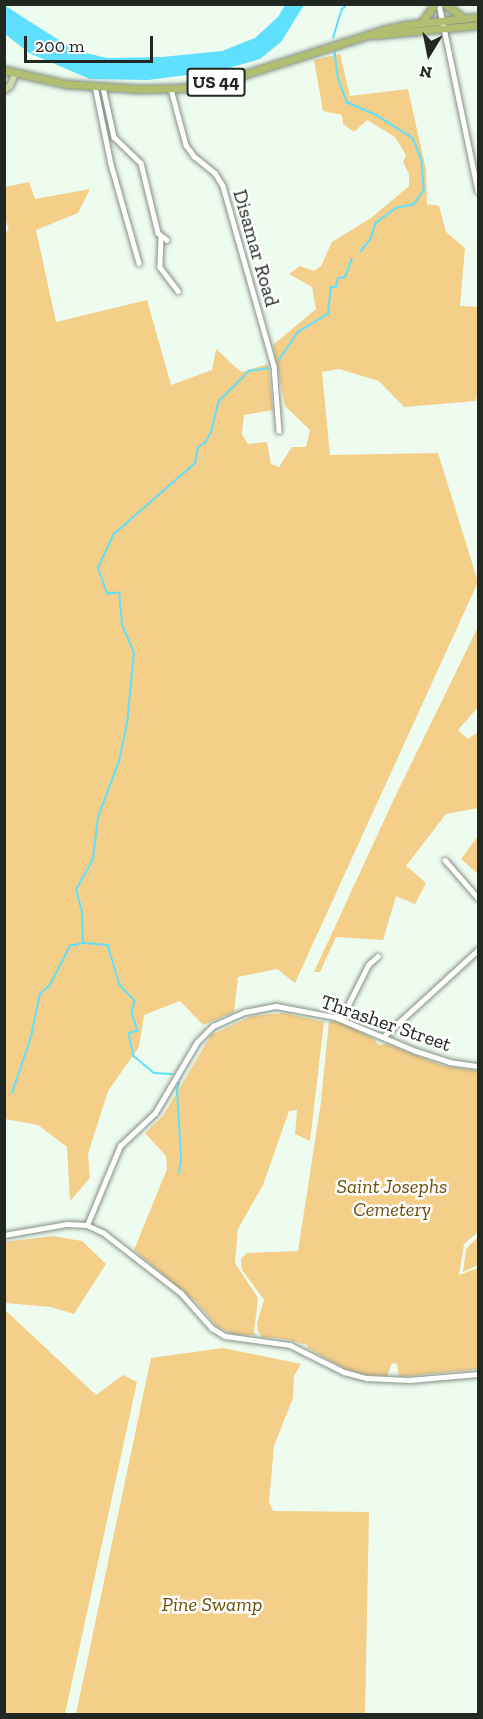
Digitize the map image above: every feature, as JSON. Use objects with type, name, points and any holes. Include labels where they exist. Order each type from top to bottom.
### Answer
[{"type":"highway","points":[[421,23],[435,4]]},
{"type":"highway","points":[[445,4],[464,19]]},
{"type":"highway","name":"US 44","points":[[370,35],[443,25],[478,17]]},
{"type":"highway","name":"US 44","points":[[4,70],[15,74],[99,87],[171,89],[224,81],[404,24],[478,25]]},
{"type":"main road","points":[[4,84],[15,74]]},
{"type":"main road","points":[[4,90],[10,86],[15,74]]},
{"type":"street","points":[[439,4],[478,191]]},
{"type":"street","points":[[99,87],[114,137],[141,162],[161,237],[160,267],[178,291]]},
{"type":"street","points":[[99,87],[111,164],[139,263]]},
{"type":"street","name":"Disamar Road","points":[[171,89],[186,145],[194,156],[215,173],[223,186],[274,366],[279,431]]},
{"type":"street","points":[[161,237],[167,240]]},
{"type":"street","points":[[445,860],[478,898]]},
{"type":"street","points":[[383,1037],[478,950]]},
{"type":"street","points":[[341,1019],[368,965],[378,956]]},
{"type":"street","name":"Thrasher Street","points":[[87,1225],[120,1146],[155,1113],[197,1042],[210,1028],[245,1012],[270,1006],[341,1019],[445,1061],[478,1066]]},
{"type":"street","points":[[4,1235],[67,1224],[87,1225],[104,1233],[181,1293],[212,1328],[225,1336],[282,1342],[307,1351],[344,1372],[367,1378],[410,1380],[478,1374]]},
{"type":"green space","points":[[340,54],[350,96],[408,89],[426,170],[427,204],[439,206],[446,232],[465,248],[460,306],[478,307],[478,386],[476,401],[404,407],[379,381],[339,369],[322,372],[330,455],[438,453],[478,582],[295,983],[277,969],[238,977],[234,1012],[203,1025],[180,1001],[144,1015],[139,1047],[108,1091],[88,1154],[90,1178],[70,1201],[67,1147],[38,1125],[5,1119],[4,232],[9,230],[5,218],[5,187],[29,182],[35,199],[90,189],[78,213],[36,230],[56,322],[147,300],[171,385],[212,370],[216,349],[241,372],[268,364],[273,410],[244,415],[242,434],[248,444],[267,442],[271,464],[279,467],[292,447],[306,447],[310,430],[285,406],[273,345],[316,309],[312,287],[289,274],[300,266],[314,271],[321,266],[332,242],[371,218],[409,186],[409,174],[403,162],[406,155],[395,137],[367,120],[354,132],[343,124],[342,115],[323,111],[314,60]]},
{"type":"green space","points":[[478,627],[478,707],[458,730],[468,739],[478,732],[478,808],[446,814],[406,866],[426,883],[415,904],[396,896],[383,940],[336,937],[320,972],[314,972],[393,801]]},
{"type":"green space","points":[[478,836],[478,874],[461,859]]},
{"type":"green space","points":[[284,1013],[324,1022],[310,1141],[295,1134],[297,1110],[289,1111],[263,1185],[238,1229],[235,1263],[258,1298],[254,1332],[256,1335],[235,1335],[218,1327],[197,1303],[134,1250],[167,1169],[166,1156],[145,1133],[163,1116],[211,1035],[252,1016]]},
{"type":"green space","name":"Saint Josephs Cemetery","points":[[329,1021],[342,1023],[372,1038],[379,1045],[387,1044],[444,1066],[478,1071],[478,1232],[464,1244],[459,1275],[478,1268],[478,1369],[399,1377],[397,1364],[392,1363],[387,1376],[363,1375],[345,1369],[308,1348],[307,1345],[284,1339],[262,1337],[258,1331],[257,1323],[264,1300],[242,1270],[241,1259],[247,1253],[298,1251],[321,1102]]},
{"type":"green space","points":[[53,1236],[82,1241],[106,1264],[74,1314],[51,1307],[5,1303],[5,1242]]},
{"type":"green space","points":[[478,1237],[478,1265],[463,1272],[466,1249]]},
{"type":"green space","points":[[4,1309],[96,1395],[123,1375],[137,1382],[65,1714],[5,1714]]},
{"type":"green space","name":"Pine Swamp","points":[[223,1348],[301,1364],[294,1376],[293,1398],[274,1446],[269,1502],[273,1511],[369,1512],[365,1714],[76,1714],[151,1358]]},
{"type":"water","points":[[4,5],[65,44],[86,53],[107,58],[162,57],[222,51],[255,38],[278,17],[285,5],[304,5],[281,42],[260,59],[218,71],[148,80],[90,79],[29,53],[5,34]]},
{"type":"waterway","points":[[333,38],[342,9],[348,4]]},
{"type":"waterway","points":[[335,52],[338,77],[347,102],[378,116],[413,138],[422,160],[424,191],[414,205],[397,208],[376,223],[371,239],[361,252]]},
{"type":"waterway","points":[[279,360],[298,332],[328,314],[331,287],[336,287],[338,278],[345,277],[352,259]]},
{"type":"waterway","points":[[12,1093],[31,1037],[40,994],[50,985],[70,946],[83,943],[82,912],[76,890],[93,859],[98,817],[119,761],[127,724],[134,653],[122,625],[119,593],[107,594],[98,568],[114,534],[195,463],[198,447],[205,443],[211,432],[219,401],[249,371],[268,368]]},
{"type":"waterway","points":[[85,943],[108,945],[120,985],[135,1001],[132,1013],[138,1031],[129,1034],[134,1056],[154,1073],[172,1074]]},
{"type":"waterway","points":[[179,1083],[177,1091],[181,1158],[179,1173]]}]
